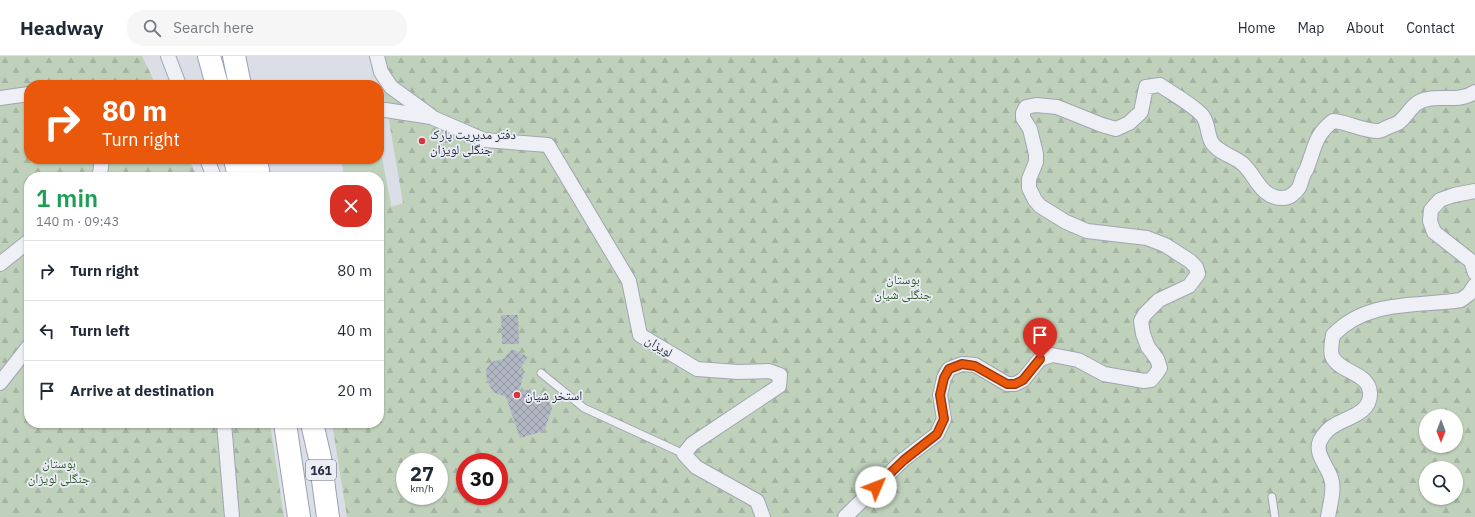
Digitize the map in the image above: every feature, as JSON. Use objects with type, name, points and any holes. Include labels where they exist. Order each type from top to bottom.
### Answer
[{"type":"main road","points":[[210,56],[216,80]]},
{"type":"main road","points":[[234,56],[239,80]]},
{"type":"main road","name":"161","points":[[286,428],[300,517]]},
{"type":"main road","name":"161","points":[[313,428],[320,458],[328,517]]},
{"type":"street","points":[[168,56],[177,80]]},
{"type":"street","points":[[377,56],[381,72],[391,87],[436,120]]},
{"type":"street","points":[[845,517],[904,460],[937,434],[944,419],[940,395],[944,378],[949,369],[962,364],[975,366],[1007,384],[1015,384],[1023,380],[1040,359],[1052,355],[1078,360],[1104,374],[1144,381],[1151,380],[1160,368],[1157,359],[1148,347],[1143,334],[1141,321],[1144,314],[1159,300],[1189,286],[1198,274],[1196,267],[1182,255],[1165,245],[1147,238],[1087,231],[1066,222],[1040,206],[1034,200],[1029,188],[1029,178],[1036,162],[1036,154],[1030,129],[1023,118],[1023,113],[1026,107],[1036,105],[1056,106],[1102,125],[1116,129],[1129,123],[1141,112],[1146,87],[1160,85],[1203,116],[1208,127],[1211,141],[1221,150],[1244,164],[1269,195],[1278,198],[1287,198],[1292,195],[1302,184],[1302,177],[1307,168],[1314,145],[1318,137],[1333,121],[1360,129],[1379,131],[1397,123],[1412,106],[1418,102],[1428,99],[1457,99],[1469,96],[1475,92]]},
{"type":"street","points":[[0,98],[24,95]]},
{"type":"street","name":"لویزان","points":[[384,111],[430,117],[484,140],[548,145],[629,281],[640,335],[697,369],[738,372],[769,371],[780,375],[778,386],[692,444],[684,454]]},
{"type":"street","points":[[1475,191],[1454,195],[1440,200],[1431,210],[1430,221],[1434,232],[1470,261],[1475,273]]},
{"type":"street","points":[[0,264],[24,245]]},
{"type":"street","points":[[1328,517],[1332,485],[1331,476],[1319,451],[1319,442],[1334,425],[1366,408],[1370,400],[1370,391],[1366,382],[1336,362],[1332,355],[1333,335],[1352,319],[1377,309],[1461,300],[1469,294],[1475,286]]},
{"type":"street","points":[[0,382],[24,352]]},
{"type":"street","points":[[224,428],[232,517]]},
{"type":"street","points":[[684,454],[696,467],[757,501],[763,517]]},
{"type":"lane","points":[[541,373],[584,408],[684,454]]},
{"type":"lane","points":[[1272,496],[1275,517]]},
{"type":"green space","name":"بوستان جنگلی لویزان","points":[[0,56],[142,56],[154,80],[24,80],[24,164],[191,164],[195,172],[24,172],[24,428],[271,428],[284,517],[0,517]]},
{"type":"green space","name":"بوستان جنگلی شیان","points":[[378,56],[1475,56],[1475,517],[347,517],[333,428],[384,428],[384,209],[403,203],[384,91],[384,80],[382,80]]},
{"type":"green space","points":[[342,164],[383,164],[394,221],[384,224],[384,172],[343,172]]},
{"type":"building","points":[[501,315],[518,315],[519,344],[502,344]]},
{"type":"building","name":"استخر شیان","points":[[512,349],[528,357],[519,370],[524,372],[519,392],[530,389],[534,397],[546,393],[552,409],[544,431],[520,438],[506,397],[493,392],[487,380],[486,370],[491,362],[503,359]]},
{"type":"place","name":"دفتر مدیریت پارک جنگلی لویزان","points":[[422,141]]},
{"type":"place","name":"استخر شیان","points":[[517,395]]},
{"type":"route","points":[[876,487],[904,460],[937,434],[944,419],[940,395],[944,378],[949,369],[962,364],[975,366],[1007,384],[1015,384],[1023,380],[1040,359]]}]
